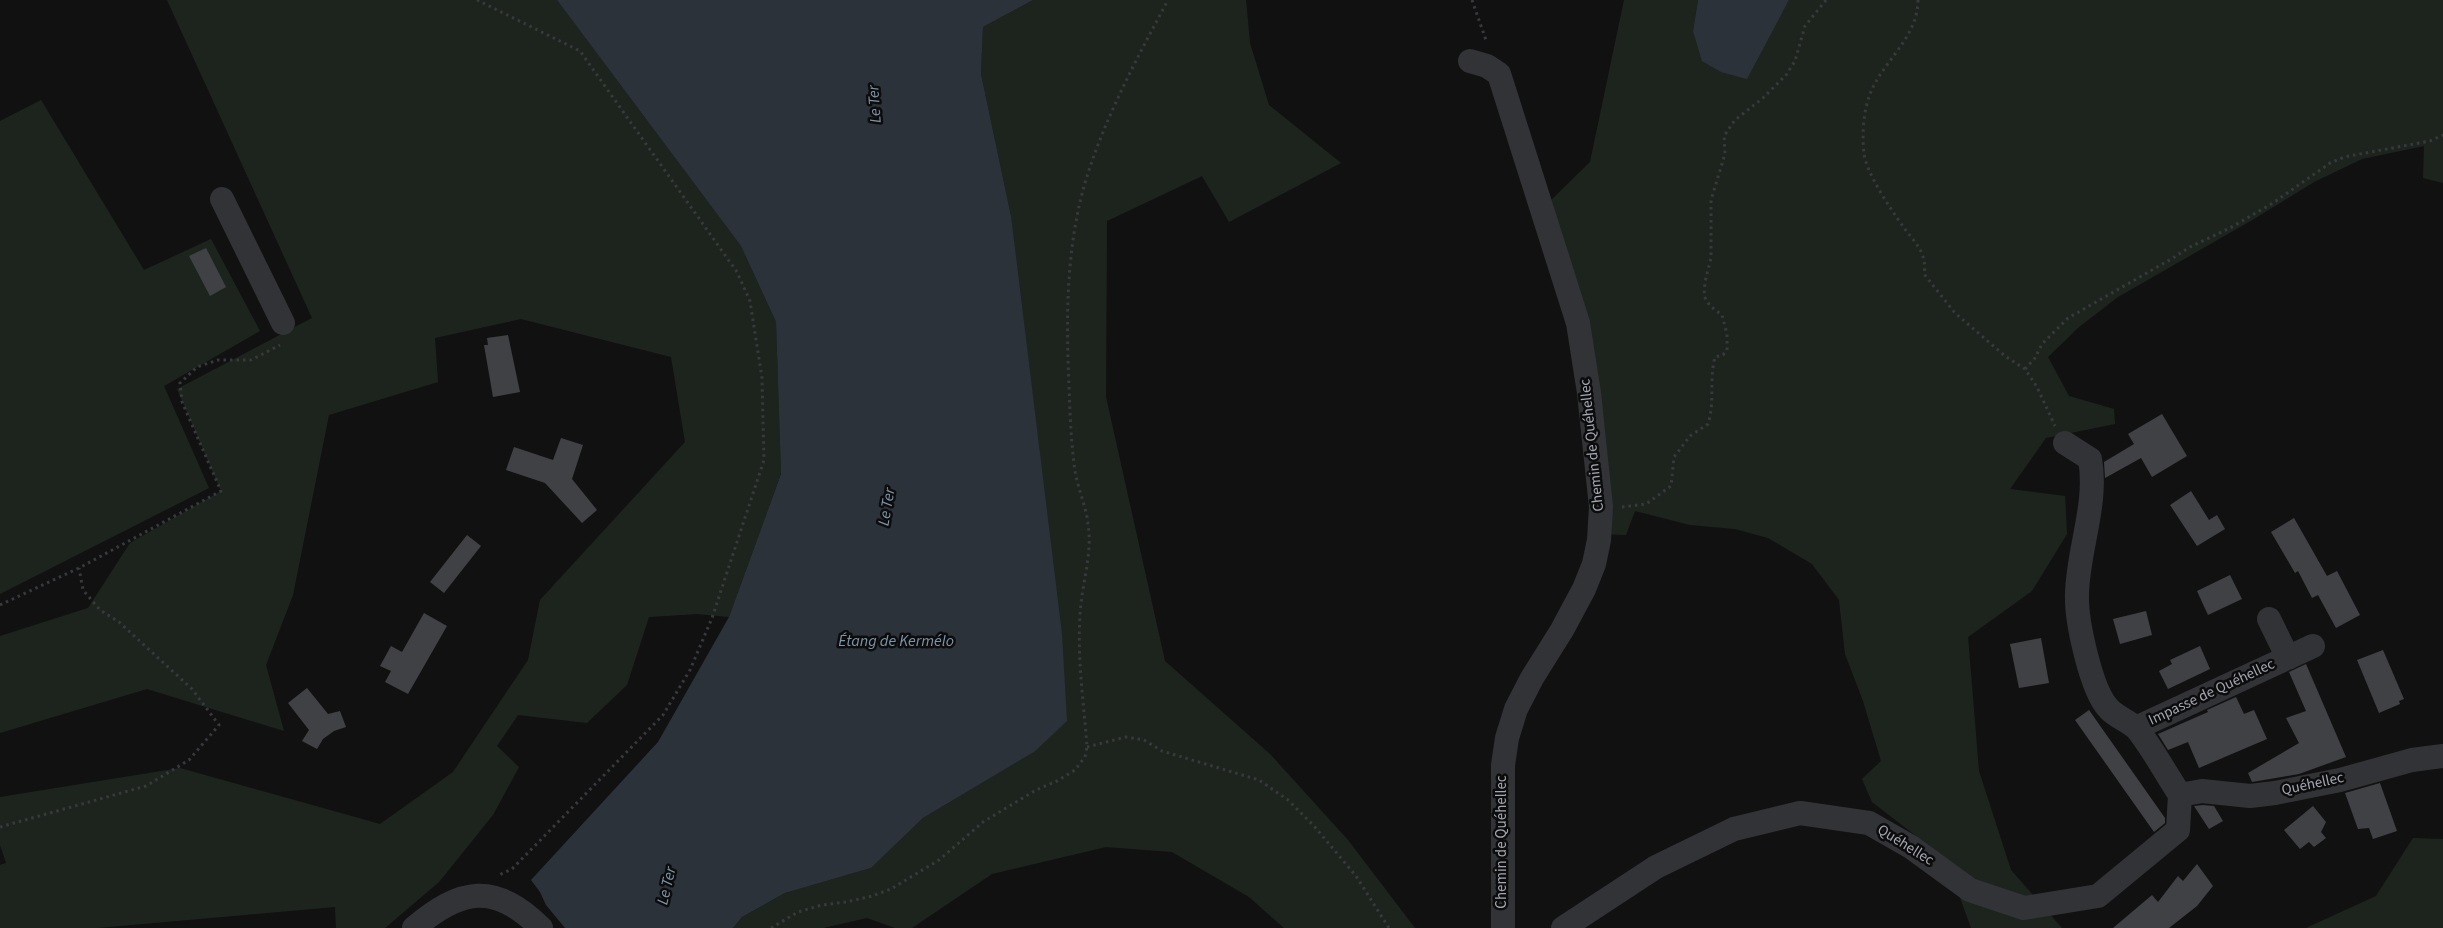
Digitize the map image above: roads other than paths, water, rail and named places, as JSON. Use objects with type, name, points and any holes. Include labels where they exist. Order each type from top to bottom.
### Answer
[{"type":"street","name":"Chemin de Quéhellec","points":[[1470,61],[1487,66],[1499,74],[1578,323],[1589,393],[1601,506],[1597,548],[1584,589],[1562,630],[1532,678],[1516,709],[1507,738],[1503,765],[1503,928]]},
{"type":"street","points":[[222,199],[283,323]]},
{"type":"street","points":[[2065,443],[2090,459],[2093,477],[2092,502],[2077,594],[2078,610],[2097,694],[2109,710],[2136,728],[2180,795]]},
{"type":"street","name":"Impasse de Quéhellec","points":[[2269,619],[2288,658]]},
{"type":"street","name":"Impasse de Quéhellec","points":[[2136,728],[2313,646]]},
{"type":"street","name":"Quéhellec","points":[[1562,928],[1656,867],[1734,828],[1800,813],[1868,823],[1911,847],[1970,890],[2024,908],[2098,896],[2178,830],[2180,795],[2202,791],[2250,796],[2275,793],[2340,780],[2412,760],[2443,756]]},
{"type":"street","points":[[414,928],[431,913],[451,901],[478,895],[504,900],[541,928]]},
{"type":"water","name":"Étang de Kermélo","points":[[557,0],[1033,0],[983,27],[981,74],[1011,216],[1062,634],[1067,721],[1034,752],[923,818],[871,868],[785,893],[742,917],[733,928],[565,928],[546,905],[540,892],[531,880],[658,742],[729,617],[781,474],[776,322],[741,246]]},
{"type":"water","points":[[1698,0],[1789,0],[1747,79],[1721,72],[1702,61],[1693,31]]},
{"type":"water label","name":"Le Ter","points":[[876,104]]},
{"type":"water label","name":"Le Ter","points":[[888,507]]},
{"type":"water label","name":"Le Ter","points":[[668,886]]}]
